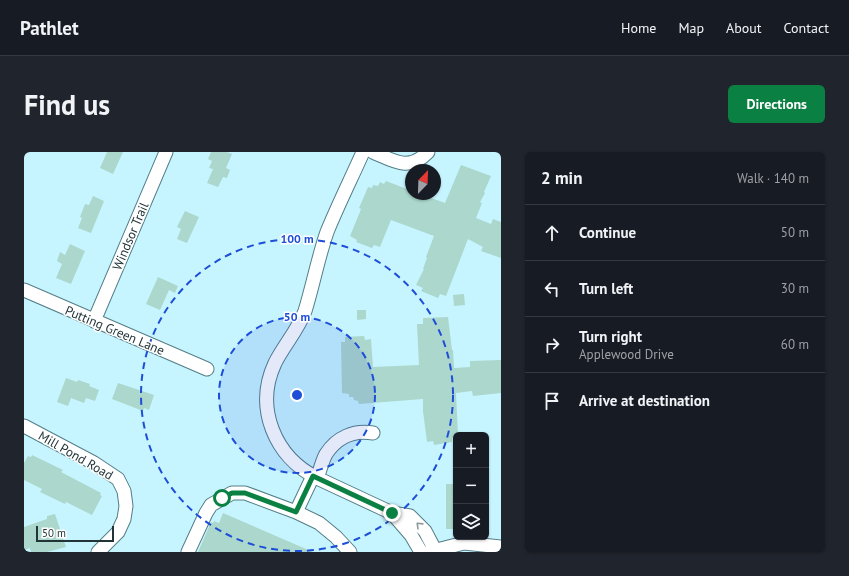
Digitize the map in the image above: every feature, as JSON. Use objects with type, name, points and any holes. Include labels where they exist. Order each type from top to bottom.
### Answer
[{"type":"street","name":"Windsor Trail","points":[[94,321],[166,152]]},
{"type":"street","points":[[363,152],[327,233],[304,312],[294,333],[275,363],[268,387],[267,402],[273,432],[286,455],[295,464],[315,477],[392,513],[410,516],[425,531],[434,551],[478,541],[501,547]]},
{"type":"street","points":[[373,152],[400,163],[407,164],[418,160],[428,152]]},
{"type":"street","name":"Putting Green Lane","points":[[24,290],[207,369]]},
{"type":"street","name":"Mill Pond Road","points":[[24,426],[94,463],[118,479],[124,491],[126,506],[124,519],[118,532],[98,552]]},
{"type":"street","points":[[296,512],[326,455],[336,442],[344,436],[355,433],[373,433]]},
{"type":"street","points":[[188,552],[211,505],[232,493],[245,493],[296,512],[319,523],[336,537],[350,552]]},
{"type":"street","points":[[392,513],[411,535],[421,552]]},
{"type":"building","points":[[107,152],[123,152],[113,174],[100,168]]},
{"type":"building","points":[[211,152],[227,152],[232,154],[226,168],[230,170],[227,178],[223,177],[218,187],[207,183],[213,169],[209,168],[212,161],[208,159]]},
{"type":"building","points":[[461,165],[491,176],[480,202],[482,203],[476,218],[491,224],[493,219],[501,222],[501,258],[481,251],[483,247],[468,239],[446,296],[440,294],[438,298],[421,291],[423,288],[416,285],[424,269],[426,257],[434,236],[391,220],[380,247],[374,245],[372,248],[356,242],[357,240],[350,236],[361,209],[359,208],[368,187],[372,188],[373,185],[378,186],[380,182],[384,184],[386,181],[405,188],[405,200],[437,200],[445,203]]},
{"type":"building","points":[[93,196],[104,201],[91,233],[78,228],[85,204],[89,205]]},
{"type":"building","points":[[185,211],[199,217],[187,243],[177,239],[181,229],[177,227]]},
{"type":"building","points":[[70,244],[85,251],[71,284],[56,278],[62,264],[57,261],[60,252],[65,255]]},
{"type":"building","points":[[158,277],[178,286],[175,293],[169,290],[160,310],[146,304]]},
{"type":"building","points":[[464,294],[465,305],[454,306],[453,295]]},
{"type":"building","points":[[357,310],[366,310],[366,319],[357,320]]},
{"type":"building","points":[[448,317],[454,368],[470,367],[470,361],[501,360],[501,393],[473,396],[472,391],[456,393],[458,432],[453,432],[452,442],[434,445],[433,441],[427,442],[423,399],[359,404],[353,397],[349,397],[349,394],[342,393],[341,342],[345,342],[345,337],[364,336],[365,340],[371,339],[373,367],[419,365],[417,324],[423,324],[423,318]]},
{"type":"building","points":[[66,378],[77,382],[78,380],[90,384],[89,386],[99,390],[95,401],[86,398],[84,403],[71,398],[68,406],[57,402]]},
{"type":"building","points":[[118,383],[154,395],[149,410],[144,408],[143,411],[112,399]]},
{"type":"building","points":[[32,455],[63,470],[61,472],[101,493],[100,495],[102,496],[92,515],[66,502],[65,504],[40,492],[42,489],[24,480],[24,463],[28,456],[31,457]]},
{"type":"building","points":[[446,484],[453,484],[453,529],[446,529]]},
{"type":"building","points":[[223,513],[313,552],[198,552],[211,522],[213,523],[214,521],[219,523]]},
{"type":"building","points":[[55,514],[66,547],[47,552],[31,552],[30,548],[24,550],[24,527],[47,519],[47,516]]},
{"type":"route","points":[[222,498],[232,493],[245,493],[296,512],[313,476],[392,513]]}]
